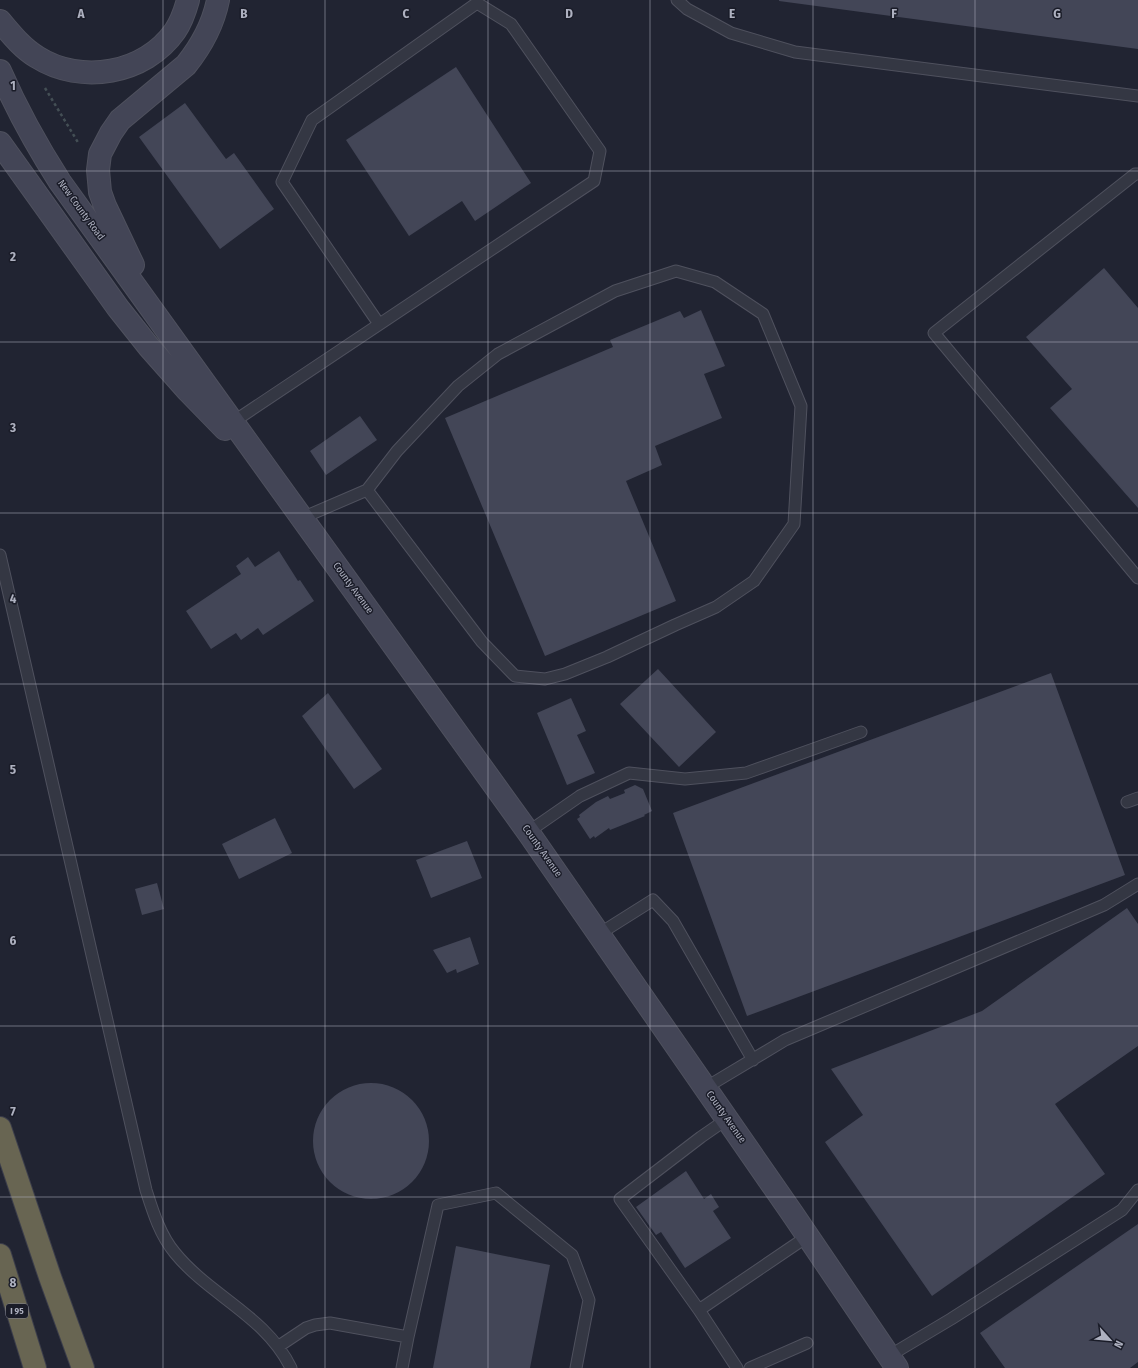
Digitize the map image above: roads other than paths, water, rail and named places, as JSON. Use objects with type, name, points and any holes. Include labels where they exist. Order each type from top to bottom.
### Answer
[{"type":"highway","points":[[0,1128],[47,1269],[83,1368]]},
{"type":"highway","name":"I 95","points":[[0,1255],[35,1368]]},
{"type":"main road","points":[[0,21],[26,49],[52,65],[77,72],[101,72],[129,66],[156,50],[175,31],[181,20],[188,0]]},
{"type":"main road","points":[[175,342],[130,258],[105,206],[98,185],[99,161],[103,147],[110,133],[120,120],[186,65],[193,56],[201,45],[211,25],[218,0]]},
{"type":"main road","name":"New County Road","points":[[0,71],[24,123],[45,158],[175,342]]},
{"type":"main road","points":[[0,143],[118,308],[149,347],[188,391],[274,479]]},
{"type":"main road","name":"County Avenue","points":[[175,342],[528,832],[808,1236],[893,1362]]},
{"type":"lane","points":[[677,0],[687,9],[730,33],[795,52],[1138,96]]},
{"type":"lane","points":[[233,422],[594,181],[600,151],[511,24],[477,3],[312,120],[282,182],[379,324]]},
{"type":"lane","points":[[1138,174],[1136,174],[934,333],[1138,578]]},
{"type":"lane","points":[[302,518],[367,490],[397,451],[458,386],[498,354],[615,291],[676,270],[715,282],[763,314],[801,406],[794,524],[754,581],[716,608],[675,625],[607,658],[565,674],[545,679],[515,676],[482,642],[367,490]]},
{"type":"lane","points":[[0,555],[144,1182],[152,1210],[166,1240],[174,1253],[198,1277],[258,1324],[279,1346],[291,1368]]},
{"type":"lane","points":[[528,832],[580,796],[629,773],[685,779],[746,774],[861,732]]},
{"type":"lane","points":[[1127,802],[1138,798]]},
{"type":"lane","points":[[706,1088],[785,1040],[1104,905],[1138,884]]},
{"type":"lane","points":[[599,934],[652,900],[673,921],[753,1060]]},
{"type":"lane","points":[[727,1119],[620,1199],[699,1310],[737,1368]]},
{"type":"lane","points":[[893,1362],[951,1319],[1122,1210],[1138,1190]]},
{"type":"lane","points":[[402,1368],[438,1205],[496,1193],[572,1255],[589,1300],[576,1368]]},
{"type":"lane","points":[[699,1310],[808,1236]]},
{"type":"lane","points":[[279,1346],[306,1328],[330,1323],[408,1336]]},
{"type":"lane","points":[[750,1368],[807,1343]]}]
